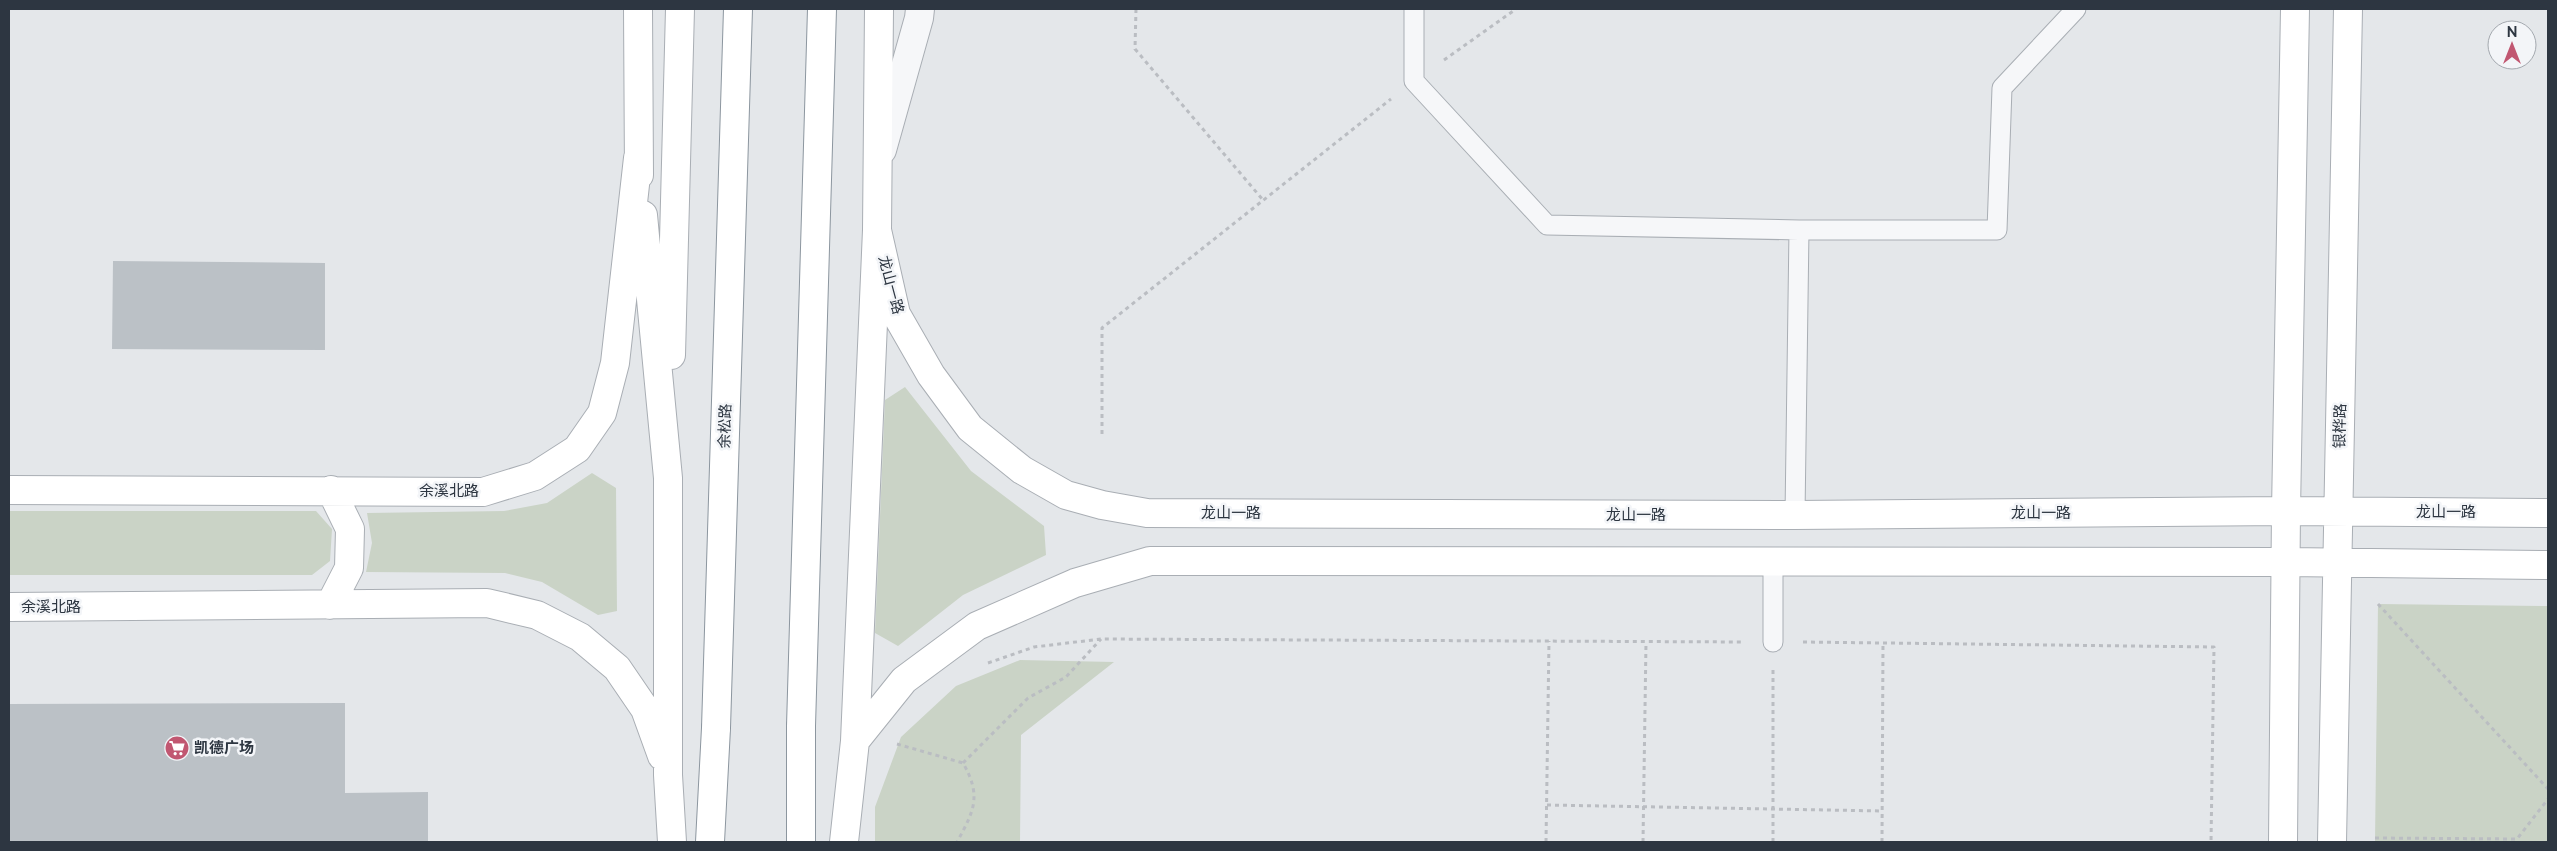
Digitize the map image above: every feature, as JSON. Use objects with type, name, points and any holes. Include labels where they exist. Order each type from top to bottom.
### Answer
[{"type":"main road","points":[[672,842],[668,775],[668,478],[680,9]]},
{"type":"main road","name":"余松路","points":[[710,842],[716,728],[738,9]]},
{"type":"main road","points":[[800,842],[801,726],[822,9]]},
{"type":"main road","points":[[844,842],[856,741],[877,230],[879,9]]},
{"type":"main road","points":[[2283,842],[2285,562],[2295,9]]},
{"type":"main road","name":"银桦路","points":[[2332,842],[2348,9]]},
{"type":"main road","points":[[637,14],[638,158],[668,478]]},
{"type":"main road","name":"余溪北路","points":[[9,490],[483,492],[535,476],[577,449],[602,413],[615,363],[638,158]]},
{"type":"main road","name":"龙山一路","points":[[877,230],[896,314],[931,375],[970,428],[1022,470],[1066,495],[1102,505],[1147,512],[1795,515],[2286,511],[2548,513]]},
{"type":"main road","points":[[330,605],[349,568],[350,529],[331,490]]},
{"type":"main road","points":[[856,741],[904,680],[976,626],[1075,583],[1150,561],[2285,562],[2548,565]]},
{"type":"main road","name":"余溪北路","points":[[9,607],[486,603],[537,615],[580,637],[617,668],[645,709],[668,775]]},
{"type":"street","points":[[878,164],[920,9]]},
{"type":"lane","points":[[1414,9],[1414,80],[1546,225],[1799,230],[1997,230],[2002,88],[2076,9]]},
{"type":"lane","points":[[1795,515],[1799,230]]},
{"type":"lane","points":[[1773,561],[1773,642]]},
{"type":"path","points":[[1136,9],[1135,49],[1263,200]]},
{"type":"path","points":[[1102,434],[1102,328],[1414,80],[1516,9]]},
{"type":"path","points":[[2378,604],[2548,789]]},
{"type":"path","points":[[963,763],[1028,698],[1066,677],[1101,639]]},
{"type":"path","points":[[979,666],[1034,647],[1101,639],[2214,646],[2212,842]]},
{"type":"path","points":[[1546,842],[1549,641]]},
{"type":"path","points":[[1643,842],[1646,642]]},
{"type":"path","points":[[1773,642],[1773,842]]},
{"type":"path","points":[[1882,842],[1883,643]]},
{"type":"path","points":[[888,741],[963,763],[970,775],[976,800],[957,842]]},
{"type":"path","points":[[2375,838],[2518,839],[2548,799]]},
{"type":"path","points":[[1546,805],[1882,811]]},
{"type":"shaded area","points":[[905,387],[971,471],[1044,526],[1046,555],[963,595],[898,646],[875,633],[885,400]]},
{"type":"shaded area","points":[[592,473],[616,488],[617,611],[598,615],[542,582],[505,573],[366,572],[372,543],[367,513],[504,511],[547,503]]},
{"type":"shaded area","points":[[9,511],[316,511],[332,529],[330,561],[312,575],[9,575]]},
{"type":"shaded area","points":[[2378,604],[2548,606],[2548,842],[2375,842]]},
{"type":"shaded area","points":[[1020,660],[1114,662],[1021,735],[1020,842],[875,842],[875,807],[901,737],[956,686]]},
{"type":"building","points":[[113,261],[325,263],[325,350],[112,349]]},
{"type":"building","name":"凯德广场","points":[[345,703],[345,793],[428,792],[428,842],[9,842],[9,704]]},
{"type":"place","name":"凯德广场","points":[[177,748]]}]
